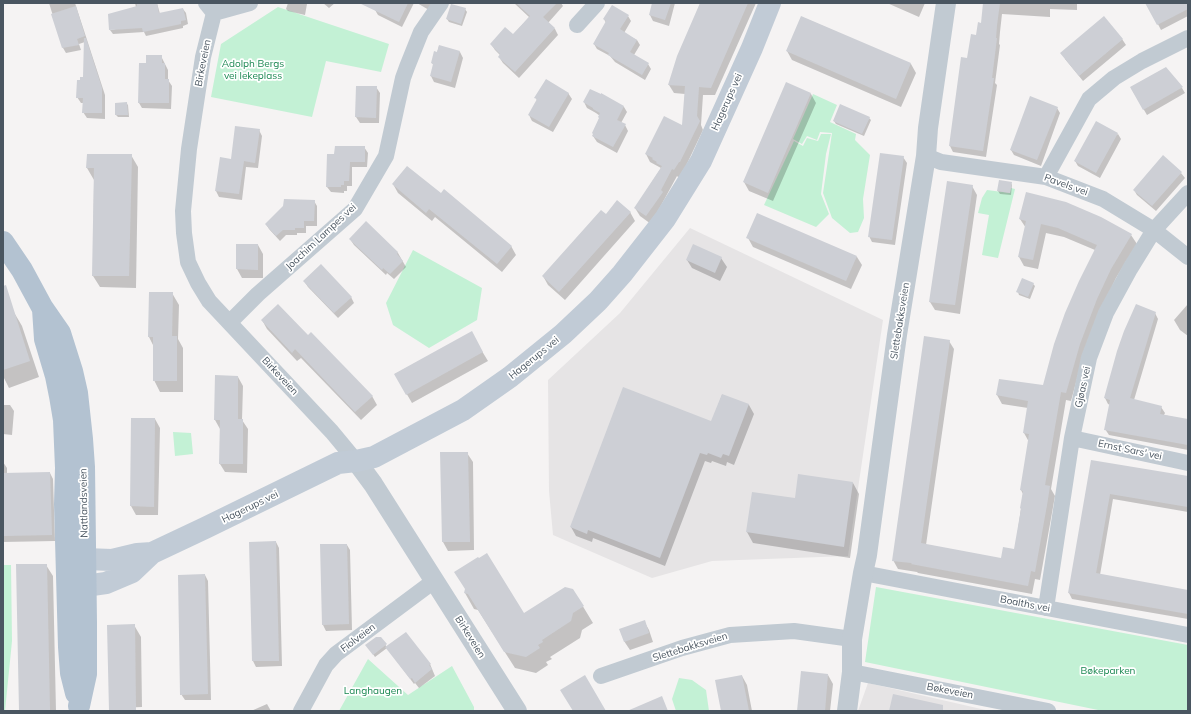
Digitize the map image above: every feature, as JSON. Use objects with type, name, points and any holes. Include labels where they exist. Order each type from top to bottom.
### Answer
[{"type":"main road","name":"Hagerups vei","points":[[85,586],[106,583],[132,572],[152,553],[338,463],[374,457],[463,410],[510,377],[563,334],[598,301],[622,274],[665,219],[701,160],[752,48],[770,3]]},
{"type":"main road","name":"Nattlandsveien","points":[[3,242],[22,270],[42,308],[60,333],[77,393],[82,439],[86,674],[79,709]]},
{"type":"main road","name":"Nattlandsveien","points":[[42,308],[45,339],[57,383],[64,420],[66,468],[65,504],[71,673],[79,709]]},
{"type":"main road","name":"Hagerups vei","points":[[85,559],[112,560],[137,554],[152,553]]},
{"type":"main road","points":[[85,559],[67,572],[85,586]]},
{"type":"street","points":[[210,8],[250,3]]},
{"type":"street","name":"Joachim Lampes vei","points":[[230,322],[258,294],[355,209],[386,156],[403,78],[421,32],[441,3]]},
{"type":"street","points":[[577,25],[598,3]]},
{"type":"street","name":"Slettebakksveien","points":[[847,711],[852,672],[852,638],[867,555],[898,335],[926,156],[928,128],[946,3]]},
{"type":"street","name":"Birkeveien","points":[[210,8],[189,149],[183,211],[184,234],[188,262],[209,301],[332,432],[373,484],[517,711]]},
{"type":"street","points":[[1046,176],[1089,99],[1114,78],[1142,61],[1188,38]]},
{"type":"street","name":"Pavels vei","points":[[926,156],[941,162],[1046,176],[1103,199],[1154,230],[1188,257]]},
{"type":"street","name":"Gjøas vei","points":[[1046,608],[1072,438],[1089,358],[1106,313],[1130,269],[1154,230],[1188,193]]},
{"type":"street","name":"Ernst Sars' vei","points":[[1072,438],[1188,463]]},
{"type":"street","name":"Boalths vei","points":[[863,573],[1188,635]]},
{"type":"street","name":"Fiolveien","points":[[301,711],[326,665],[336,654],[434,581]]},
{"type":"street","name":"Slettebakksveien","points":[[601,676],[682,648],[730,635],[794,631],[852,638]]},
{"type":"street","name":"Bøkeveien","points":[[852,672],[1048,711]]},
{"type":"shaded area","points":[[690,228],[883,320],[848,556],[712,561],[652,578],[553,535],[549,491],[548,380],[620,313]]},
{"type":"shaded area","points":[[868,683],[990,711],[858,711]]},
{"type":"green space","name":"Adolph Bergs vei lekeplass","points":[[278,7],[389,44],[381,72],[326,61],[312,117],[211,97],[221,44]]},
{"type":"green space","points":[[813,94],[837,105],[830,122],[856,134],[855,140],[870,155],[863,199],[864,218],[858,232],[850,233],[832,218],[823,193],[832,133],[820,132],[817,140],[807,136],[802,144],[793,139]]},
{"type":"green space","points":[[821,134],[831,134],[826,154],[821,194],[829,214],[816,227],[764,205],[794,141],[803,146],[807,138],[818,141]]},
{"type":"green space","points":[[1011,188],[1015,189],[998,258],[982,255],[989,215],[978,213],[982,198],[987,190],[1010,193]]},
{"type":"green space","points":[[413,250],[482,288],[477,320],[429,348],[393,325],[386,303]]},
{"type":"green space","points":[[173,432],[191,433],[193,454],[175,456]]},
{"type":"green space","points":[[3,565],[11,565],[12,641],[5,711],[3,711]]},
{"type":"green space","name":"Bøkeparken","points":[[876,587],[1188,645],[1188,711],[1103,711],[865,662]]},
{"type":"green space","name":"Langhaugen","points":[[368,659],[408,695],[452,666],[474,707],[474,711],[339,711]]},
{"type":"green space","points":[[679,678],[692,680],[706,690],[709,711],[676,711],[672,699]]},
{"type":"building","points":[[137,3],[157,3],[159,13],[183,8],[186,20],[181,21],[181,24],[143,32],[142,28],[109,30],[108,14],[137,6]]},
{"type":"building","points":[[359,3],[408,3],[399,22]]},
{"type":"building","points":[[516,3],[557,3],[543,17],[555,28],[515,72],[498,57],[500,54],[490,44],[505,27],[513,34],[530,16]]},
{"type":"building","points":[[652,3],[671,3],[665,20],[649,15]]},
{"type":"building","points":[[700,3],[748,3],[711,88],[699,87],[697,116],[700,121],[680,162],[674,170],[672,169],[661,190],[663,192],[646,216],[634,208],[662,166],[656,163],[657,162],[652,159],[653,158],[645,154],[664,116],[682,125],[685,86],[668,85],[677,56]]},
{"type":"building","points":[[983,3],[1000,3],[992,78],[994,78],[983,151],[949,146],[961,57],[967,58],[971,34],[976,35],[978,22],[981,23]]},
{"type":"building","points":[[1145,3],[1188,3],[1188,9],[1157,25]]},
{"type":"building","points":[[451,4],[466,8],[461,24],[446,19]]},
{"type":"building","points":[[612,5],[629,15],[620,29],[637,40],[630,52],[649,63],[642,75],[611,57],[608,55],[609,53],[593,44],[606,21],[603,19]]},
{"type":"building","points":[[76,6],[85,36],[77,39],[79,45],[62,48],[51,14]]},
{"type":"building","points":[[801,16],[911,63],[896,99],[786,51]]},
{"type":"building","points":[[1104,16],[1123,39],[1079,76],[1060,53]]},
{"type":"building","points":[[84,38],[86,38],[102,88],[102,113],[82,113],[83,98],[76,98],[77,80],[80,80],[80,77],[83,77]]},
{"type":"building","points":[[439,45],[460,51],[451,82],[430,76],[434,51],[437,52]]},
{"type":"building","points":[[146,55],[162,55],[162,63],[165,63],[165,79],[169,79],[169,103],[138,103],[139,63],[146,63]]},
{"type":"building","points":[[1166,67],[1183,87],[1143,110],[1130,87]]},
{"type":"building","points":[[546,79],[569,93],[549,127],[528,115],[537,99],[534,98]]},
{"type":"building","points":[[786,82],[811,93],[768,193],[743,182]]},
{"type":"building","points":[[356,86],[377,86],[376,118],[355,117]]},
{"type":"building","points":[[590,89],[601,93],[624,106],[617,120],[626,124],[613,147],[592,136],[600,113],[583,102]]},
{"type":"building","points":[[1030,96],[1058,107],[1037,160],[1010,150]]},
{"type":"building","points":[[127,102],[128,115],[115,115],[115,103]]},
{"type":"building","points":[[840,104],[870,117],[862,134],[833,121]]},
{"type":"building","points":[[1096,121],[1118,133],[1096,173],[1074,161]]},
{"type":"building","points":[[235,126],[260,129],[255,163],[244,161],[239,194],[215,191],[220,157],[231,159]]},
{"type":"building","points":[[335,146],[365,146],[365,162],[350,162],[349,181],[344,181],[344,185],[341,185],[341,187],[326,187],[327,154],[334,154]]},
{"type":"building","points":[[880,153],[904,156],[892,240],[868,237]]},
{"type":"building","points":[[87,154],[132,154],[129,276],[92,276],[94,168],[86,168]]},
{"type":"building","points":[[1163,155],[1182,172],[1152,206],[1133,190]]},
{"type":"building","points":[[407,166],[441,193],[444,189],[512,246],[497,264],[429,209],[426,213],[392,184]]},
{"type":"building","points":[[999,180],[1012,182],[1010,193],[997,191]]},
{"type":"building","points":[[947,181],[973,185],[955,305],[929,302]]},
{"type":"building","points":[[1026,192],[1066,202],[1101,217],[1132,234],[1111,269],[1097,299],[1080,344],[1066,393],[1061,392],[1045,485],[1050,486],[1047,505],[1035,572],[1031,571],[1028,586],[911,564],[912,563],[892,561],[924,336],[950,340],[921,543],[1001,558],[1003,547],[1014,549],[1021,509],[1023,491],[1020,490],[1029,434],[1023,433],[1028,401],[996,395],[999,379],[1043,385],[1054,344],[1065,313],[1097,245],[1058,228],[1041,224],[1033,260],[1018,257],[1026,221],[1019,219]]},
{"type":"building","points":[[284,199],[315,200],[314,221],[304,221],[304,228],[283,230],[276,236],[265,224],[283,206]]},
{"type":"building","points":[[617,200],[631,212],[559,292],[542,276],[601,210],[606,214]]},
{"type":"building","points":[[757,213],[857,256],[846,281],[746,238]]},
{"type":"building","points":[[366,221],[398,252],[397,254],[403,261],[390,274],[383,268],[382,270],[349,239]]},
{"type":"building","points":[[236,244],[258,244],[258,270],[236,269]]},
{"type":"building","points":[[693,244],[722,257],[715,273],[686,260]]},
{"type":"building","points":[[321,264],[352,297],[334,313],[303,281]]},
{"type":"building","points":[[1022,278],[1034,283],[1028,297],[1016,292]]},
{"type":"building","points":[[6,285],[30,361],[3,370],[3,286]]},
{"type":"building","points":[[149,292],[173,292],[172,336],[177,336],[177,381],[153,381],[153,337],[148,337]]},
{"type":"building","points":[[278,304],[308,335],[311,332],[373,396],[355,412],[295,349],[292,353],[261,320]]},
{"type":"building","points":[[1136,304],[1156,312],[1130,398],[1162,406],[1160,414],[1188,419],[1188,445],[1104,430],[1110,400],[1104,398],[1117,351]]},
{"type":"building","points":[[472,331],[483,352],[406,395],[394,374]]},
{"type":"building","points":[[215,375],[238,376],[238,419],[243,419],[243,464],[219,464],[220,420],[214,420]]},
{"type":"building","points":[[623,387],[711,421],[722,394],[749,404],[729,456],[723,454],[721,458],[708,453],[707,455],[700,453],[660,558],[588,530],[587,534],[570,527]]},
{"type":"building","points":[[131,418],[155,418],[154,507],[130,506]]},
{"type":"building","points":[[440,452],[468,452],[470,542],[442,542]]},
{"type":"building","points":[[1091,460],[1188,476],[1188,507],[1110,494],[1096,573],[1188,590],[1188,614],[1068,593]]},
{"type":"building","points":[[50,472],[52,535],[3,536],[3,473]]},
{"type":"building","points":[[798,474],[853,482],[844,547],[746,532],[752,492],[795,498]]},
{"type":"building","points":[[276,541],[279,661],[252,661],[249,542]]},
{"type":"building","points":[[320,544],[347,544],[349,624],[322,625]]},
{"type":"building","points":[[487,553],[524,613],[565,587],[573,589],[584,606],[573,613],[571,621],[542,640],[543,642],[538,645],[540,648],[526,657],[504,652],[468,594],[464,593],[465,589],[454,572]]},
{"type":"building","points":[[16,564],[47,564],[50,711],[19,711]]},
{"type":"building","points":[[205,574],[208,694],[180,695],[178,575]]},
{"type":"building","points":[[645,620],[649,633],[624,642],[619,629]]},
{"type":"building","points":[[135,624],[136,711],[109,711],[107,625]]},
{"type":"building","points":[[406,632],[431,664],[429,665],[432,669],[415,683],[412,678],[410,679],[385,647]]},
{"type":"building","points":[[376,637],[381,637],[387,644],[373,655],[365,645]]},
{"type":"building","points":[[801,671],[828,674],[825,711],[797,711]]},
{"type":"building","points":[[585,675],[606,711],[573,711],[560,690]]},
{"type":"building","points":[[742,675],[749,711],[721,711],[715,680]]},
{"type":"building","points":[[893,694],[943,705],[943,711],[889,711]]},
{"type":"building","points":[[662,696],[668,711],[627,711]]}]
